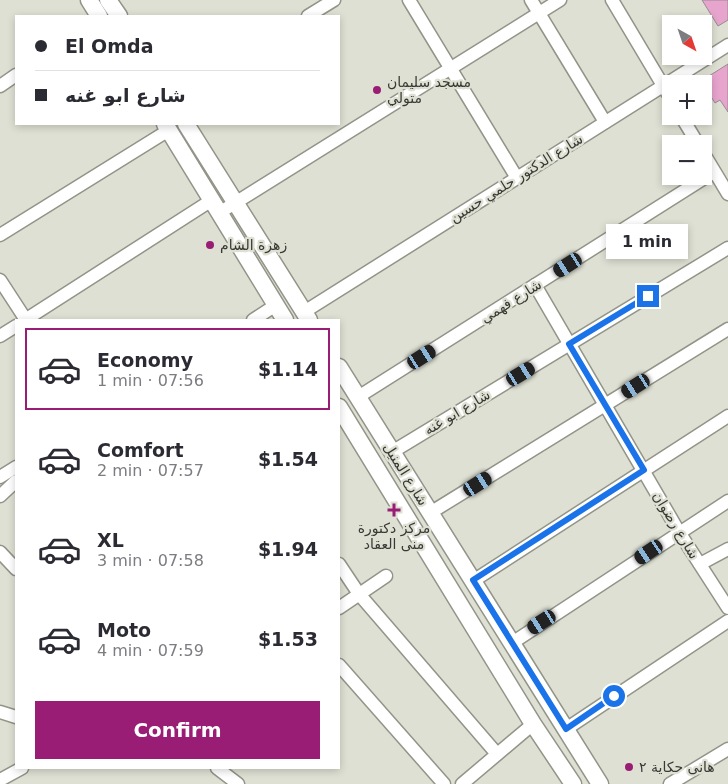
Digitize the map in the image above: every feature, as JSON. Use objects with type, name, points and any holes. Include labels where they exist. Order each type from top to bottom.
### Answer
[{"type":"street","points":[[89,0],[98,15]]},
{"type":"street","points":[[108,0],[118,15]]},
{"type":"street","points":[[310,15],[334,0]]},
{"type":"street","points":[[409,0],[516,178]]},
{"type":"street","points":[[531,0],[605,122]]},
{"type":"street","points":[[28,319],[216,207],[236,203],[560,0]]},
{"type":"street","points":[[612,0],[662,84]]},
{"type":"street","name":"شارع الدكتور حلمي حسين","points":[[680,75],[728,44]]},
{"type":"street","points":[[0,86],[15,76]]},
{"type":"street","name":"شارع الدكتور حلمي حسين","points":[[307,316],[516,178],[662,87]]},
{"type":"street","points":[[187,125],[307,316]]},
{"type":"street","points":[[0,235],[167,127],[284,319]]},
{"type":"street","points":[[712,168],[728,194]]},
{"type":"street","name":"شارع فهمي","points":[[358,397],[714,172]]},
{"type":"street","name":"شارع ابو غنه","points":[[392,452],[728,248]]},
{"type":"street","points":[[0,280],[25,319]]},
{"type":"street","name":"شارع رضوان","points":[[535,285],[679,532],[728,608]]},
{"type":"street","points":[[255,319],[276,306]]},
{"type":"street","points":[[0,336],[15,327]]},
{"type":"street","points":[[430,513],[728,329]]},
{"type":"street","name":"شارع المنيل","points":[[340,369],[600,784]]},
{"type":"street","name":"شارع المنيل","points":[[340,411],[533,724],[573,784]]},
{"type":"street","points":[[473,580],[728,416]]},
{"type":"street","points":[[0,477],[15,468]]},
{"type":"street","points":[[0,496],[15,482]]},
{"type":"street","points":[[512,643],[728,501]]},
{"type":"street","points":[[700,564],[728,549]]},
{"type":"street","points":[[0,552],[15,568]]},
{"type":"street","points":[[340,566],[359,594],[497,754]]},
{"type":"street","points":[[340,607],[386,576]]},
{"type":"street","points":[[566,729],[728,621]]},
{"type":"street","points":[[340,666],[444,784]]},
{"type":"street","points":[[0,712],[15,717]]},
{"type":"street","points":[[462,784],[533,724]]},
{"type":"street","points":[[670,784],[728,749]]},
{"type":"street","points":[[0,780],[20,769]]},
{"type":"street","points":[[218,769],[238,784]]},
{"type":"building","points":[[702,0],[728,0],[728,20],[718,26]]},
{"type":"building","points":[[728,64],[728,112],[720,100],[715,103],[712,98],[711,75]]},
{"type":"place","name":"مسجد سليمان متولي","points":[[377,90]]},
{"type":"place","name":"زهرة الشام","points":[[210,245]]},
{"type":"place","name":"مركز دكتورة منى العقاد","points":[[394,510]]},
{"type":"place","name":"هانى حكاية ٢","points":[[629,767]]},
{"type":"route","points":[[614,696],[566,729],[473,580],[644,470],[569,344],[648,296]]}]
